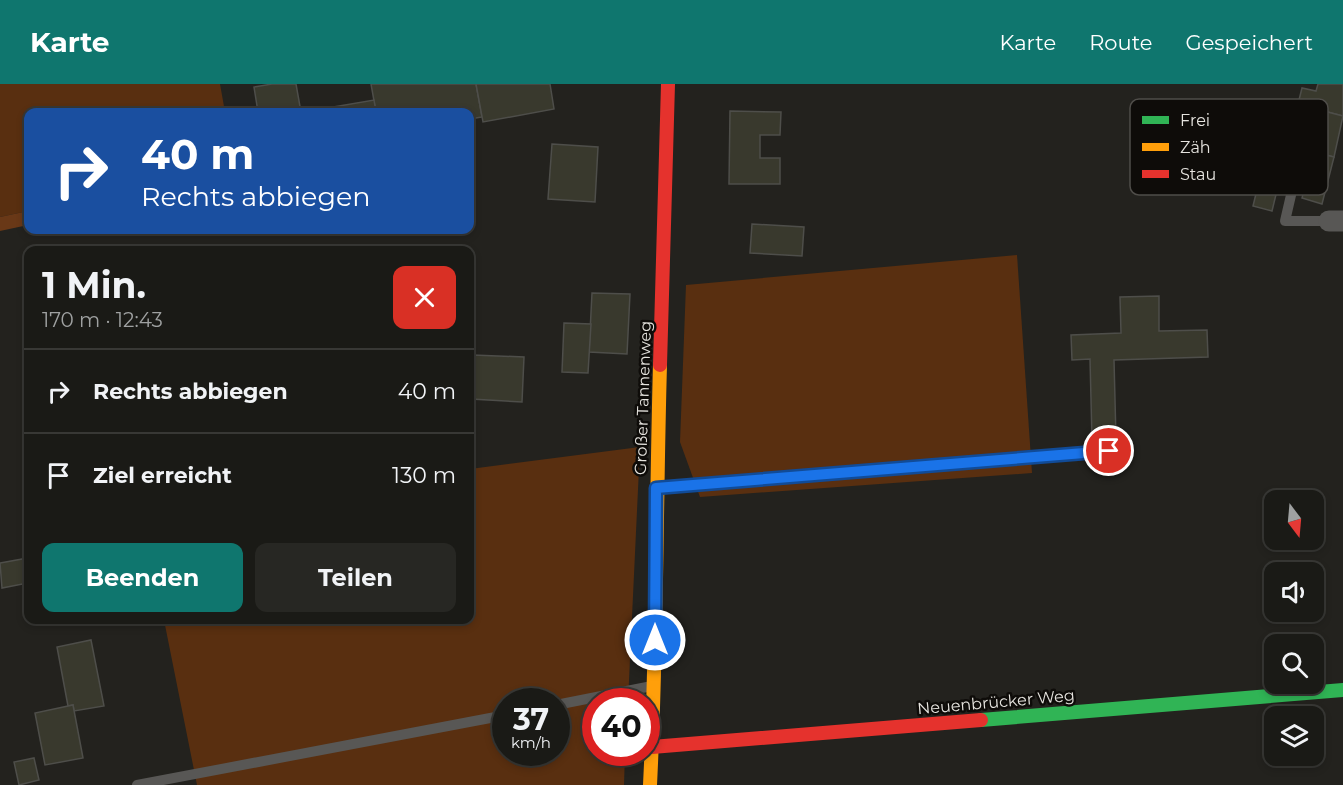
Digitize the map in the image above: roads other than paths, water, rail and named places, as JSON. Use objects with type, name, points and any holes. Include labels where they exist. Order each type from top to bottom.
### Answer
[{"type":"street","name":"Großer Tannenweg","points":[[655,686],[656,488],[668,84]]},
{"type":"street","name":"Neuenbrücker Weg","points":[[660,746],[1343,690]]},
{"type":"street","name":"Großer Tannenweg","points":[[650,785],[651,766]]},
{"type":"lane","points":[[1292,195],[1286,222],[1336,221]]},
{"type":"lane","points":[[656,488],[1109,451]]},
{"type":"lane","points":[[570,702],[655,686]]},
{"type":"lane","points":[[137,785],[492,717]]}]
